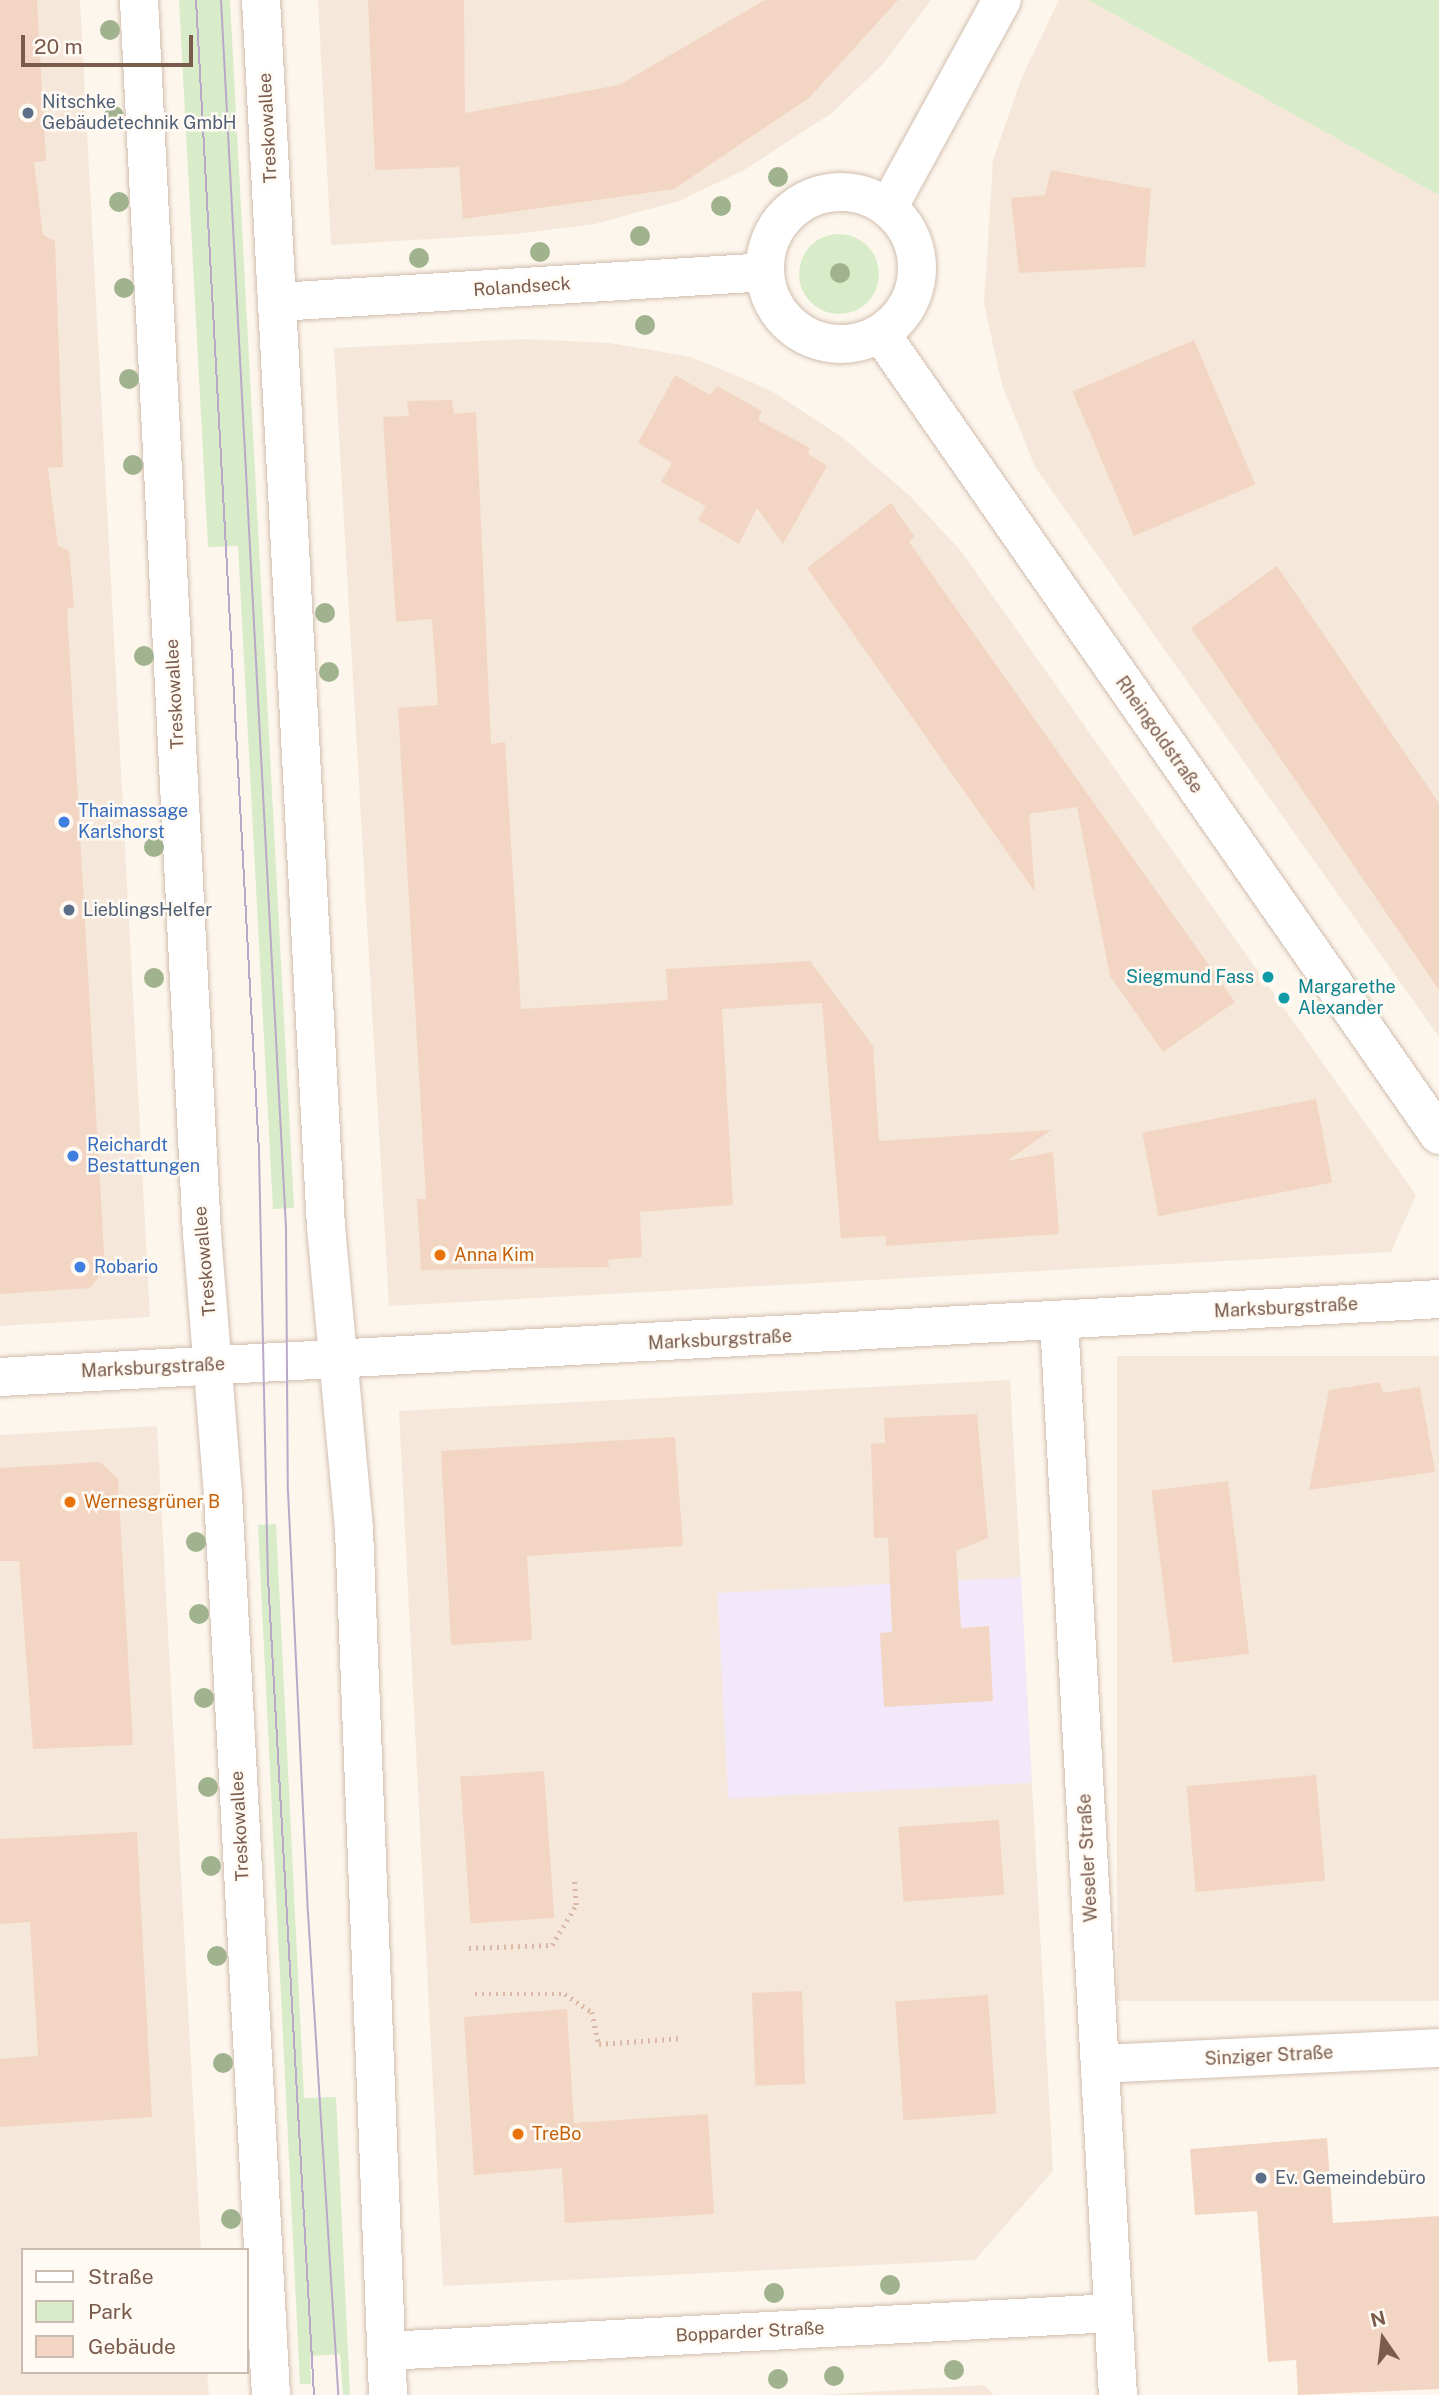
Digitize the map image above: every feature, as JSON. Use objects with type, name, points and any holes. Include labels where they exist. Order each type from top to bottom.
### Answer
[{"type":"street","name":"Treskowallee","points":[[139,0],[271,2395]]},
{"type":"street","name":"Treskowallee","points":[[261,0],[339,1358],[354,1529],[388,2395]]},
{"type":"street","points":[[888,208],[1002,0]]},
{"type":"street","points":[[844,192],[888,208],[915,248],[918,273],[906,307],[881,334],[835,345],[812,340],[776,309],[765,272],[769,240],[799,204],[844,192]]},
{"type":"street","name":"Rolandseck","points":[[278,302],[765,272]]},
{"type":"street","name":"Rheingoldstraße","points":[[881,334],[1439,1135]]},
{"type":"street","name":"Marksburgstraße","points":[[0,1377],[1439,1299]]},
{"type":"street","name":"Weseler Straße","points":[[1059,1321],[1118,2395]]},
{"type":"street","name":"Sinziger Straße","points":[[1100,2064],[1439,2048]]},
{"type":"street","name":"Bopparder Straße","points":[[386,2351],[1113,2313]]},
{"type":"path","points":[[469,1948],[552,1945],[576,1905],[574,1878]]},
{"type":"path","points":[[474,1994],[565,1994],[592,2012],[599,2043],[683,2038]]},
{"type":"shaded area","points":[[0,0],[80,0],[150,1317],[0,1326]]},
{"type":"shaded area","points":[[318,0],[931,0],[883,64],[832,113],[744,170],[679,201],[595,224],[515,234],[331,245]]},
{"type":"shaded area","points":[[1059,0],[1088,0],[1439,195],[1439,1037],[1035,467],[1002,385],[984,304],[993,160],[1022,77]]},
{"type":"shaded area","points":[[524,339],[610,343],[691,357],[770,390],[842,437],[910,496],[961,551],[1416,1195],[1391,1252],[389,1306],[334,348]]},
{"type":"shaded area","points":[[1117,1356],[1439,1356],[1439,2001],[1117,2001]]},
{"type":"shaded area","points":[[1010,1380],[1053,2171],[975,2260],[443,2286],[399,1411]]},
{"type":"shaded area","points":[[157,1426],[201,2248],[21,2248],[21,2374],[207,2374],[209,2395],[0,2395],[0,1435]]},
{"type":"shaded area","points":[[1021,1577],[1032,1783],[728,1799],[717,1593]]},
{"type":"shaded area","points":[[984,2385],[994,2395],[819,2395]]},
{"type":"green space","points":[[179,0],[230,0],[294,1208],[273,1209],[238,546],[208,547]]},
{"type":"green space","points":[[1088,0],[1439,0],[1439,195],[1401,174]]},
{"type":"green space","points":[[839,234],[854,237],[867,246],[876,259],[879,274],[876,289],[867,302],[854,311],[839,314],[824,311],[811,302],[802,289],[799,274],[802,259],[811,246],[824,237]]},
{"type":"green space","points":[[276,1524],[304,2098],[336,2097],[350,2395],[343,2395],[340,2354],[310,2356],[311,2384],[300,2384],[258,1525]]},
{"type":"building","points":[[0,0],[37,0],[46,161],[34,162],[43,235],[55,241],[63,467],[48,468],[58,546],[69,551],[74,607],[67,609],[105,1269],[90,1288],[0,1294]]},
{"type":"building","points":[[368,0],[464,0],[465,113],[619,85],[765,0],[898,0],[809,98],[674,189],[463,219],[459,167],[375,170]]},
{"type":"building","points":[[1051,170],[1151,189],[1145,267],[1019,273],[1011,198],[1045,195]]},
{"type":"building","points":[[1194,340],[1255,485],[1134,536],[1072,392]]},
{"type":"building","points":[[675,375],[710,395],[717,386],[762,411],[758,420],[810,448],[808,454],[827,466],[783,544],[757,508],[739,544],[698,520],[706,506],[661,482],[672,463],[638,443]]},
{"type":"building","points":[[452,400],[454,414],[476,412],[491,744],[505,742],[521,1009],[668,1000],[666,969],[810,961],[873,1046],[879,1141],[1051,1130],[1007,1161],[1053,1152],[1059,1234],[886,1246],[886,1236],[841,1238],[822,1003],[722,1009],[733,1205],[640,1212],[642,1257],[608,1260],[609,1267],[421,1270],[417,1199],[426,1199],[398,708],[438,705],[432,619],[396,622],[383,417],[409,416],[407,401]]},
{"type":"building","points":[[891,503],[914,536],[909,542],[1235,1002],[1163,1052],[1110,976],[1077,807],[1029,814],[1035,892],[807,568]]},
{"type":"building","points":[[1277,566],[1439,803],[1439,990],[1191,628]]},
{"type":"building","points":[[1316,1099],[1332,1182],[1158,1216],[1142,1133]]},
{"type":"building","points":[[1380,1382],[1383,1393],[1420,1387],[1435,1472],[1309,1490],[1329,1390]]},
{"type":"building","points":[[977,1414],[988,1538],[956,1551],[961,1628],[989,1626],[993,1701],[884,1707],[880,1633],[892,1632],[888,1538],[874,1538],[871,1444],[885,1443],[884,1418]]},
{"type":"building","points":[[675,1437],[683,1546],[527,1556],[532,1640],[451,1645],[441,1451]]},
{"type":"building","points":[[100,1462],[118,1479],[133,1745],[33,1749],[19,1561],[0,1561],[0,1468]]},
{"type":"building","points":[[1228,1481],[1249,1654],[1173,1663],[1152,1490]]},
{"type":"building","points":[[544,1771],[554,1918],[470,1924],[460,1777]]},
{"type":"building","points":[[1316,1775],[1325,1881],[1196,1892],[1186,1786]]},
{"type":"building","points":[[999,1820],[1004,1895],[903,1902],[898,1827]]},
{"type":"building","points":[[137,1832],[152,2117],[0,2127],[0,2059],[38,2056],[30,1922],[0,1924],[0,1839]]},
{"type":"building","points":[[802,1991],[805,2084],[755,2086],[752,1993]]},
{"type":"building","points":[[988,1995],[996,2114],[904,2120],[895,2001]]},
{"type":"building","points":[[567,2009],[574,2123],[708,2114],[714,2214],[565,2223],[562,2168],[474,2175],[464,2017]]},
{"type":"building","points":[[1327,2138],[1333,2223],[1439,2216],[1439,2389],[1298,2395],[1296,2360],[1268,2362],[1257,2211],[1195,2215],[1190,2149]]},
{"type":"tram line","points":[[196,0],[259,1153],[268,1578],[314,2395]]},
{"type":"tram line","points":[[221,0],[286,1230],[288,1491],[308,1913],[338,2395]]},
{"type":"place","name":"Nitschke Gebäudetechnik GmbH","points":[[28,113]]},
{"type":"place","name":"Thaimassage Karlshorst","points":[[64,822]]},
{"type":"place","name":"LieblingsHelfer","points":[[69,910]]},
{"type":"place","name":"Siegmund Fass","points":[[1268,977]]},
{"type":"place","name":"Margarethe Alexander","points":[[1284,998]]},
{"type":"place","name":"Reichardt Bestattungen","points":[[73,1156]]},
{"type":"place","name":"Anna Kim","points":[[440,1255]]},
{"type":"place","name":"Robario","points":[[80,1267]]},
{"type":"place","name":"Wernesgrüner B","points":[[70,1502]]},
{"type":"place","name":"TreBo","points":[[518,2134]]},
{"type":"place","name":"Ev. Gemeindebüro","points":[[1261,2178]]}]
